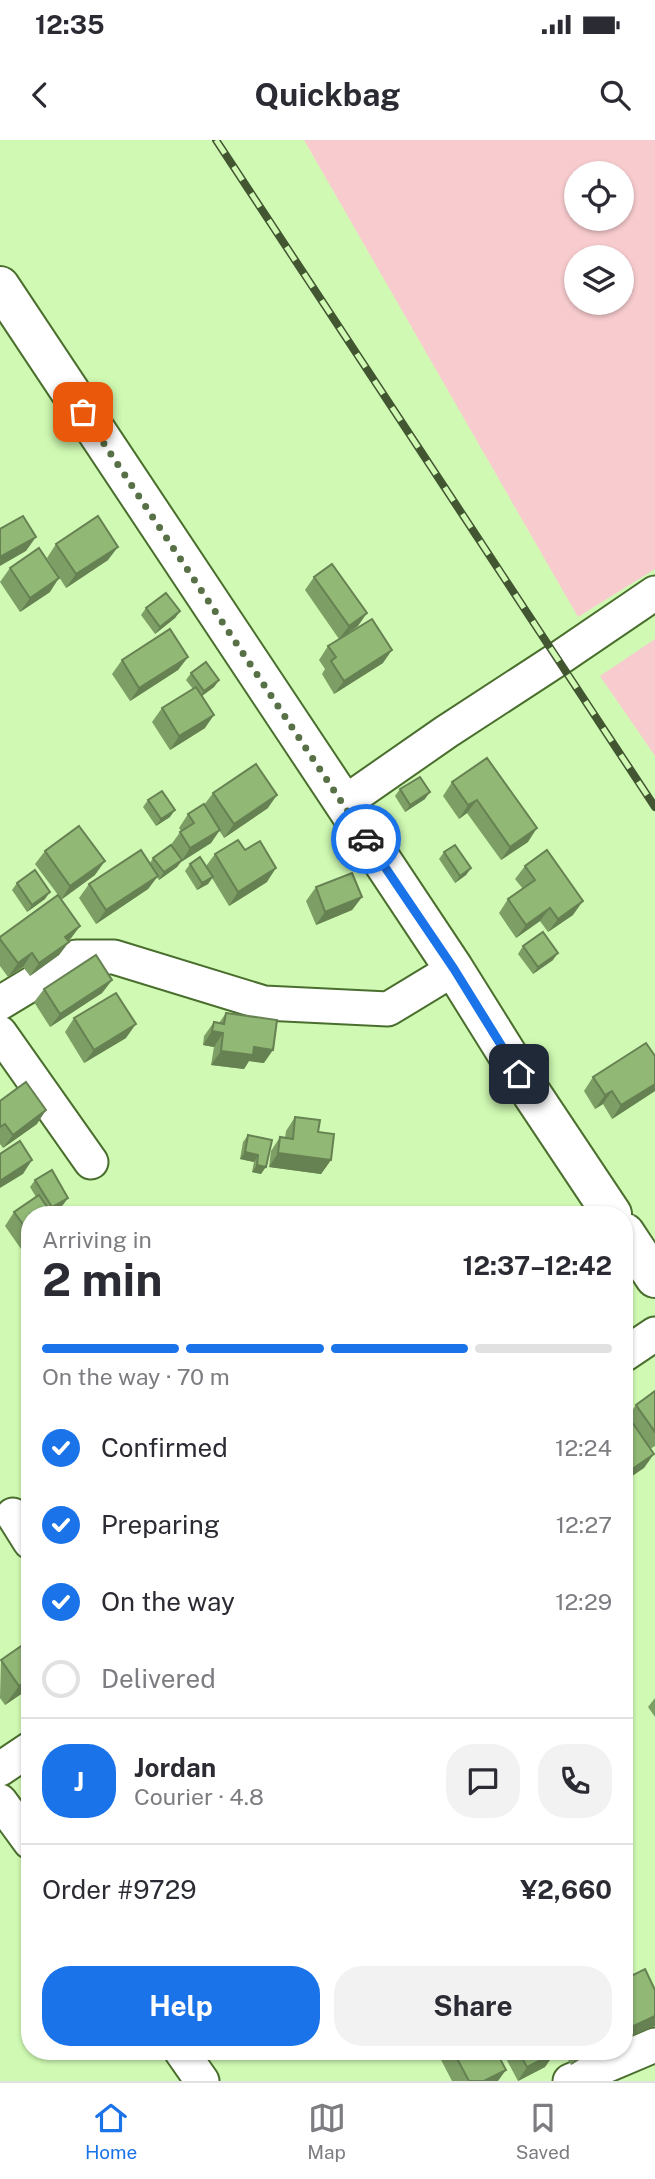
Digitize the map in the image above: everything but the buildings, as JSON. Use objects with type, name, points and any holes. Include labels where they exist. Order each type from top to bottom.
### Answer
[{"type":"main road","points":[[0,286],[454,969],[607,1206]]},
{"type":"main road","points":[[633,1245],[655,1279]]},
{"type":"street","points":[[344,803],[655,593]]},
{"type":"street","points":[[0,1003],[76,957],[114,957],[264,1003],[388,1009],[454,969]]},
{"type":"street","points":[[0,1033],[91,1162]]},
{"type":"street","points":[[633,1349],[655,1334]]},
{"type":"street","points":[[0,1769],[21,1755]]},
{"type":"street","points":[[0,1801],[21,1830]]},
{"type":"street","points":[[633,2054],[655,2045]]},
{"type":"street","points":[[187,2060],[202,2081]]},
{"type":"street","points":[[569,2081],[619,2060]]},
{"type":"shaded area","points":[[304,140],[655,140],[655,569],[578,617]]},
{"type":"shaded area","points":[[655,639],[655,756],[600,676]]},
{"type":"railway","points":[[216,140],[655,807]]},
{"type":"way so far","points":[[83,412],[366,839]]},
{"type":"route","points":[[366,839],[454,969],[519,1074]]}]
